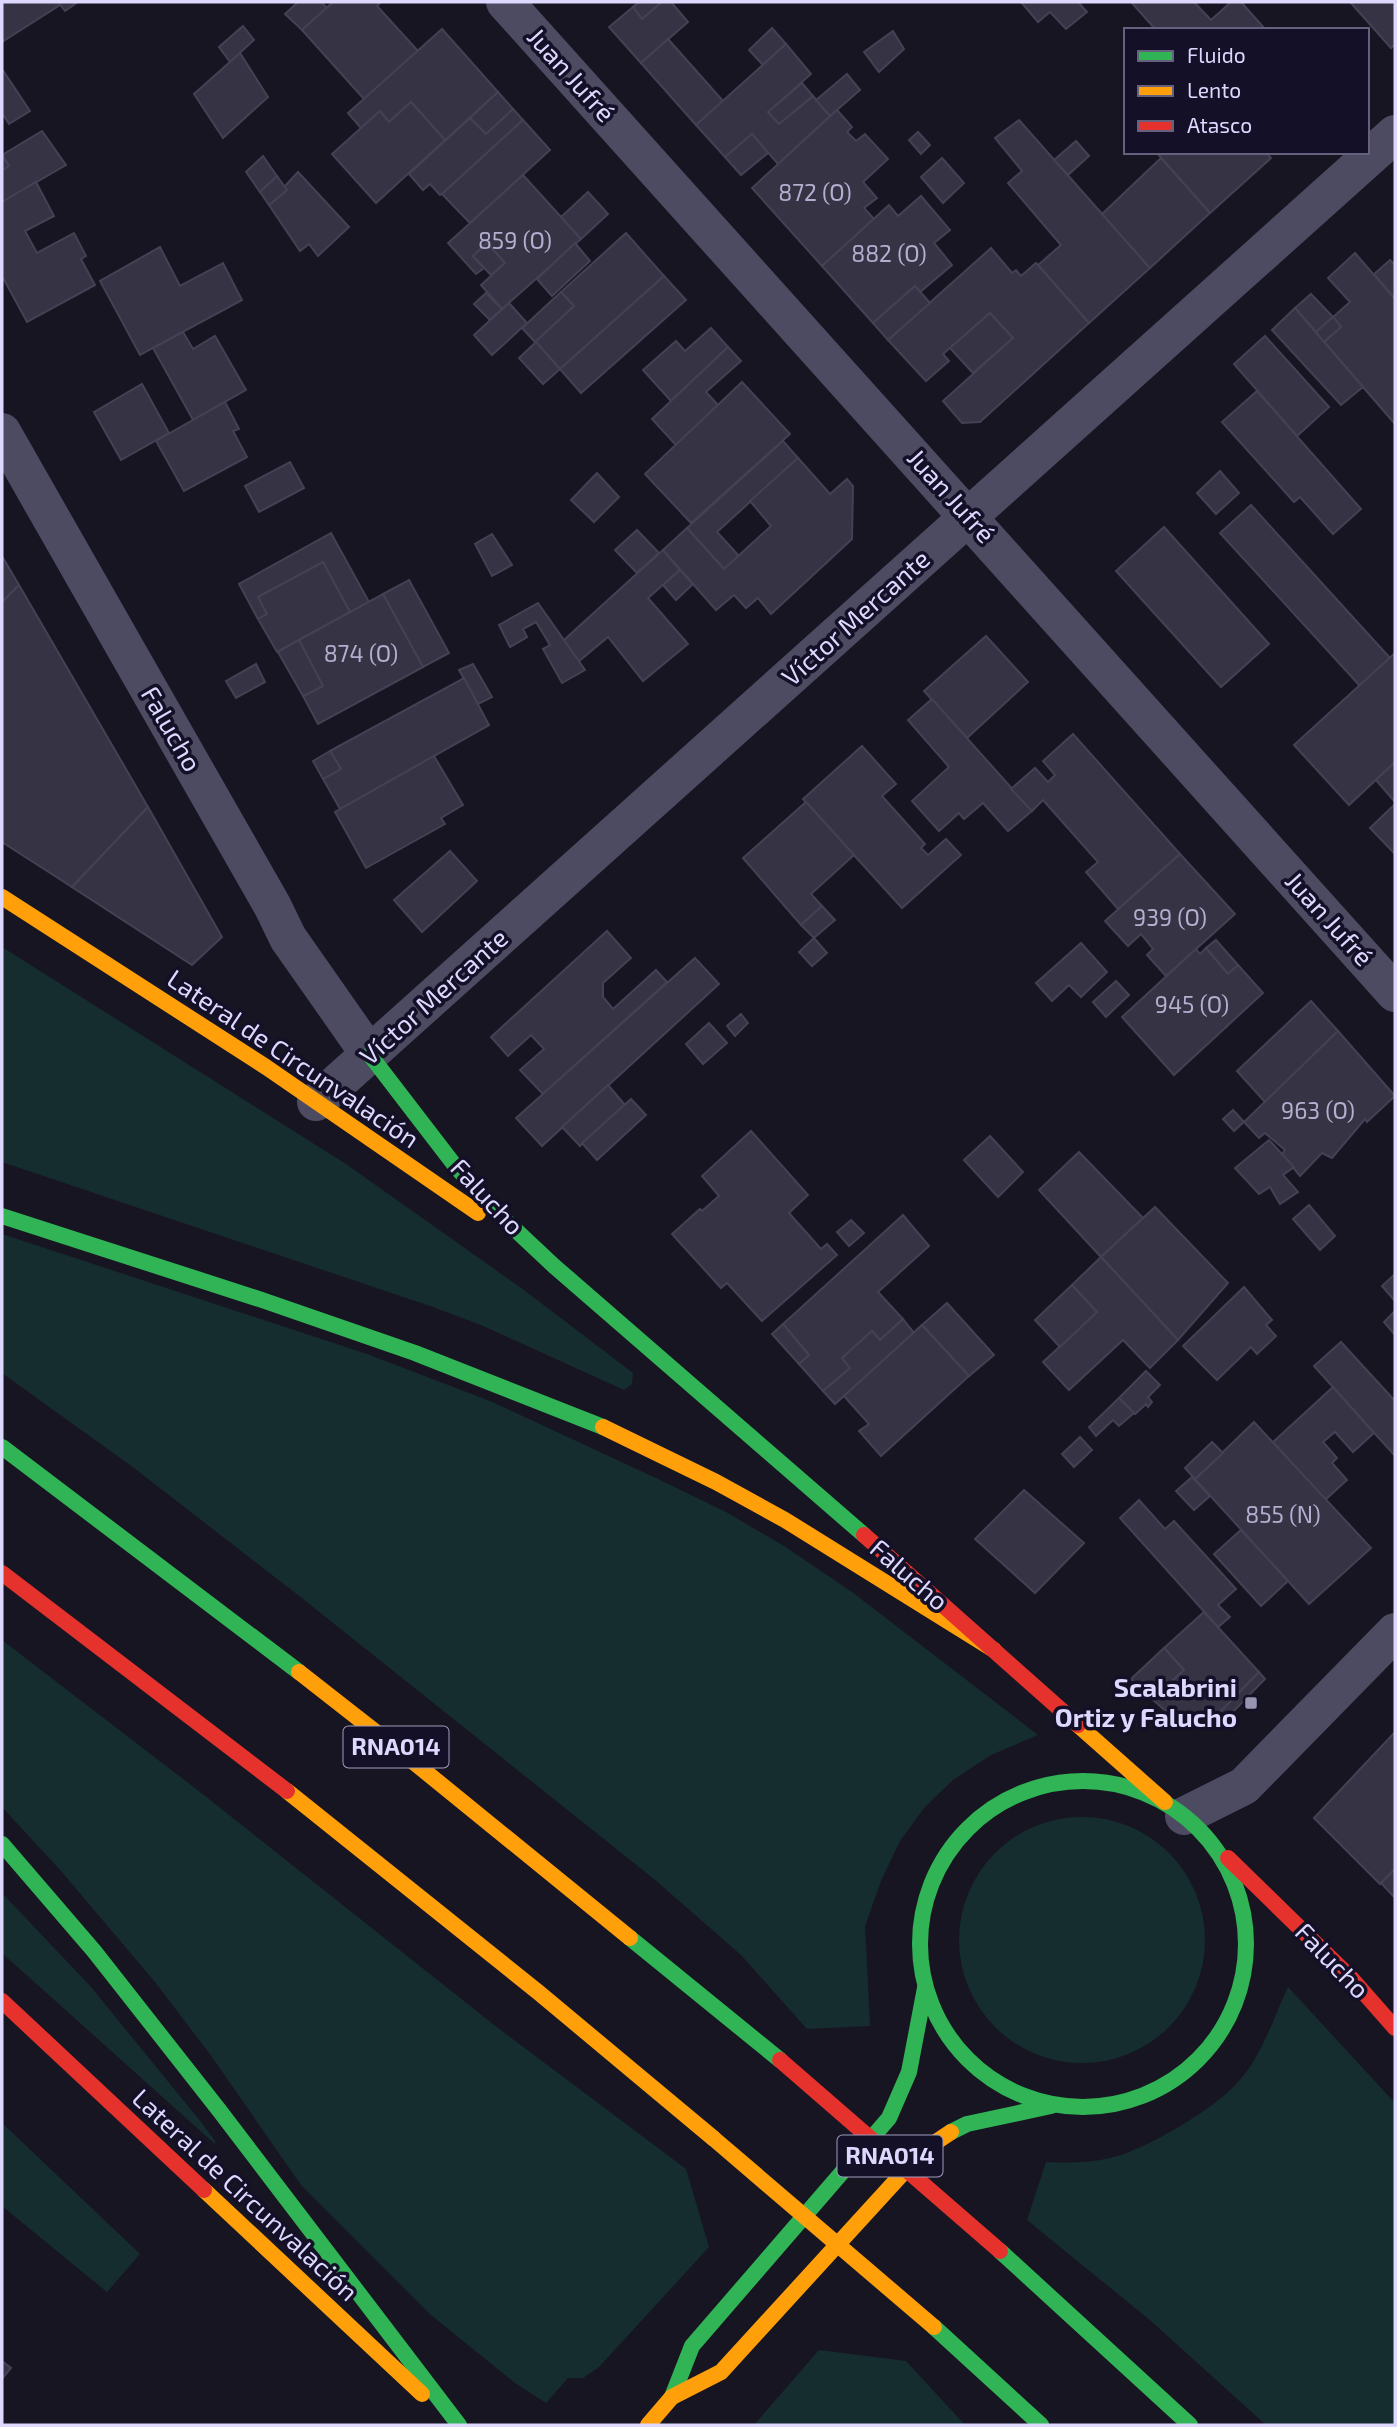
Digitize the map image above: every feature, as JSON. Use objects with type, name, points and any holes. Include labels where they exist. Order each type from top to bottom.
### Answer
[{"type":"main road","name":"Lateral de Circunvalación","points":[[2,897],[266,1067],[554,1266]]},
{"type":"main road","name":"Falucho","points":[[370,1055],[456,1167],[504,1219],[554,1266],[1185,1818],[1344,1971],[1395,2028]]},
{"type":"main road","points":[[2,1216],[262,1300],[415,1353],[608,1429],[716,1482],[785,1520],[994,1650]]},
{"type":"main road","name":"RNA014","points":[[2,1447],[231,1619],[400,1751],[780,2060],[1000,2251],[1190,2425]]},
{"type":"main road","points":[[2,1573],[277,1782],[575,2020],[934,2327],[1041,2425]]},
{"type":"main road","points":[[1072,1780],[1119,1784],[1185,1818],[1224,1863],[1240,1900],[1246,1941],[1242,1981],[1227,2020],[1205,2054],[1173,2081],[1138,2099],[1097,2108],[1056,2105],[1012,2092],[974,2066],[943,2031],[925,1988],[919,1940],[927,1892],[949,1849],[982,1814],[1024,1791],[1072,1780]]},
{"type":"main road","points":[[2,1844],[103,1961],[458,2425]]},
{"type":"main road","points":[[673,2398],[692,2346],[889,2118],[899,2102],[909,2070],[925,1988]]},
{"type":"main road","name":"Lateral de Circunvalación","points":[[2,2001],[458,2425]]},
{"type":"main road","points":[[648,2425],[673,2398],[721,2372],[924,2150],[944,2135],[967,2124],[1056,2105]]},
{"type":"street","name":"Juan Jufré","points":[[505,2],[1395,993]]},
{"type":"street","name":"Víctor Mercante","points":[[316,1102],[1395,134]]},
{"type":"street","name":"Falucho","points":[[2,432],[267,895],[288,938],[370,1055]]},
{"type":"street","points":[[1185,1818],[1244,1786],[1395,1632]]},
{"type":"green space","points":[[2,947],[346,1164],[524,1290],[633,1373],[632,1384],[624,1390],[481,1325],[433,1307],[2,1162]]},
{"type":"green space","points":[[2,1234],[367,1354],[490,1401],[658,1479],[726,1512],[784,1546],[852,1592],[1038,1735],[991,1755],[953,1780],[924,1808],[900,1841],[881,1881],[865,1926],[870,2026],[807,2029],[741,1955],[654,1879],[298,1595],[134,1468],[2,1373]]},
{"type":"green space","points":[[2,1640],[200,1792],[498,2028],[686,2169],[709,2247],[599,2367],[583,2378],[568,2378],[546,2403],[515,2383],[431,2315],[301,2185],[212,2057],[155,1982],[61,1871],[2,1807]]},
{"type":"green space","points":[[1082,1817],[1129,1827],[1150,1838],[1169,1853],[1184,1872],[1195,1893],[1205,1940],[1195,1987],[1184,2008],[1169,2027],[1150,2042],[1129,2053],[1082,2063],[1035,2053],[1014,2042],[995,2027],[980,2008],[969,1987],[959,1940],[969,1893],[980,1872],[995,1853],[1014,1838],[1035,1827]]},
{"type":"green space","points":[[2,1893],[91,1987],[201,2122],[215,2144],[2,1953]]},
{"type":"green space","points":[[1288,1987],[1395,2103],[1395,2425],[1266,2425],[1151,2321],[1027,2220],[1046,2162],[1086,2162],[1124,2154],[1160,2138],[1197,2116],[1228,2092],[1254,2061]]},
{"type":"green space","points":[[2,2123],[140,2254],[107,2292],[2,2206]]},
{"type":"green space","points":[[819,2350],[906,2361],[965,2425],[754,2425]]},
{"type":"building","points":[[2,2],[58,2],[60,5],[2,42]]},
{"type":"building","points":[[58,2],[78,2],[65,11]]},
{"type":"building","points":[[298,2],[321,2],[327,8],[302,30],[285,14]]},
{"type":"building","points":[[333,2],[381,2],[377,6],[418,51],[364,99],[302,30]]},
{"type":"building","points":[[639,2],[662,2],[642,19],[633,7]]},
{"type":"building","points":[[662,2],[671,2],[688,22],[641,63],[609,27],[633,7],[642,19]]},
{"type":"building","points":[[1021,2],[1078,2],[1087,12],[1066,29],[1050,12],[1038,22]]},
{"type":"building","points":[[1131,2],[1194,2],[1211,20],[1231,2],[1241,2],[1264,28],[1154,28]]},
{"type":"building","points":[[1350,2],[1395,2],[1395,44],[1391,48]]},
{"type":"building","points":[[243,26],[254,40],[230,62],[219,47]]},
{"type":"building","points":[[772,28],[786,44],[763,65],[749,50]]},
{"type":"building","points":[[442,29],[498,92],[445,140],[411,102],[389,122],[380,111],[361,128],[348,113]]},
{"type":"building","points":[[893,31],[904,49],[879,72],[864,52]]},
{"type":"building","points":[[668,39],[723,101],[696,125],[641,63]]},
{"type":"building","points":[[786,44],[811,74],[768,112],[779,124],[813,96],[830,116],[778,164],[752,134],[725,157],[696,125]]},
{"type":"building","points":[[240,53],[268,97],[223,138],[194,94]]},
{"type":"building","points":[[2,69],[30,111],[9,124],[2,113]]},
{"type":"building","points":[[847,74],[860,90],[830,116],[816,100]]},
{"type":"building","points":[[802,83],[813,96],[779,124],[768,112]]},
{"type":"building","points":[[498,92],[513,109],[486,134],[470,118]]},
{"type":"building","points":[[411,102],[445,140],[376,203],[332,154],[380,111],[389,122]]},
{"type":"building","points":[[513,109],[523,120],[442,194],[430,184],[423,190],[409,174],[470,118],[486,134]]},
{"type":"building","points":[[837,110],[852,127],[847,132],[856,141],[865,134],[888,159],[863,182],[877,198],[864,208],[874,219],[822,266],[752,188]]},
{"type":"building","points":[[523,120],[550,150],[470,223],[442,194]]},
{"type":"building","points":[[1019,120],[1150,268],[1089,323],[1038,265],[1061,245],[1008,183],[1022,171],[995,138]]},
{"type":"building","points":[[42,131],[66,165],[2,202],[2,170],[9,166],[2,155]]},
{"type":"building","points":[[918,132],[930,145],[921,154],[909,140]]},
{"type":"building","points":[[752,134],[768,153],[741,175],[725,157]]},
{"type":"building","points":[[1076,141],[1089,156],[1068,175],[1054,160]]},
{"type":"building","points":[[1158,154],[1268,154],[1271,158],[1210,213]]},
{"type":"building","points":[[2,155],[9,166],[2,170]]},
{"type":"building","points":[[263,156],[277,176],[260,192],[246,172]]},
{"type":"building","points":[[942,158],[964,183],[943,203],[921,177]]},
{"type":"building","points":[[1161,158],[1210,213],[1150,268],[1102,214]]},
{"type":"building","points":[[298,172],[349,227],[318,256],[309,244],[300,251],[269,205],[287,190],[284,187]]},
{"type":"building","points":[[523,175],[581,239],[502,309],[481,285],[505,263],[487,243],[473,256],[484,268],[476,274],[448,243]]},
{"type":"building","points":[[277,176],[287,190],[269,205],[260,192]]},
{"type":"building","points":[[36,182],[54,216],[25,231],[37,253],[74,233],[86,256],[81,259],[95,285],[27,322],[2,276],[2,202]]},
{"type":"building","points":[[588,192],[608,214],[581,239],[561,217]]},
{"type":"building","points":[[921,196],[950,230],[934,243],[952,265],[920,292],[915,286],[873,323],[822,266],[889,205],[898,216]]},
{"type":"building","points":[[626,233],[664,276],[560,369],[535,342],[574,306],[561,292]]},
{"type":"building","points":[[487,243],[505,263],[491,275],[473,256]]},
{"type":"building","points":[[575,243],[590,261],[552,296],[537,279]]},
{"type":"building","points":[[160,247],[180,286],[223,263],[242,300],[140,355],[100,281]]},
{"type":"building","points":[[991,248],[1012,273],[1016,270],[1021,276],[1036,263],[1089,323],[980,422],[962,423],[943,401],[1013,338],[990,313],[943,354],[949,361],[926,381],[888,340]]},
{"type":"building","points":[[1355,253],[1395,299],[1395,424],[1324,342],[1341,327],[1333,317],[1350,302],[1328,278]]},
{"type":"building","points":[[1390,260],[1395,265],[1395,299],[1374,274]]},
{"type":"building","points":[[664,276],[686,300],[581,393],[560,369]]},
{"type":"building","points":[[915,286],[930,303],[888,340],[873,323]]},
{"type":"building","points":[[561,292],[574,306],[535,342],[522,328]]},
{"type":"building","points":[[486,293],[502,309],[490,320],[474,304]]},
{"type":"building","points":[[1311,294],[1333,317],[1316,332],[1295,308]]},
{"type":"building","points":[[509,303],[527,323],[492,355],[474,335]]},
{"type":"building","points":[[1295,308],[1363,387],[1341,405],[1272,330]]},
{"type":"building","points":[[990,313],[1013,338],[973,373],[950,348]]},
{"type":"building","points":[[1333,317],[1341,327],[1324,342],[1316,332]]},
{"type":"building","points":[[711,328],[728,347],[671,401],[643,370],[676,341],[685,351]]},
{"type":"building","points":[[183,332],[193,349],[215,336],[246,390],[193,420],[153,348]]},
{"type":"building","points":[[1265,336],[1329,407],[1297,436],[1234,364]]},
{"type":"building","points":[[536,342],[560,369],[543,384],[519,358]]},
{"type":"building","points":[[728,347],[741,361],[706,392],[718,405],[676,445],[652,419]]},
{"type":"building","points":[[742,382],[790,434],[691,523],[645,474]]},
{"type":"building","points":[[142,384],[169,433],[121,460],[94,412]]},
{"type":"building","points":[[1257,391],[1361,509],[1333,534],[1300,497],[1294,502],[1222,422]]},
{"type":"building","points":[[225,402],[239,429],[233,431],[247,457],[184,491],[156,441]]},
{"type":"building","points":[[783,441],[798,458],[717,532],[739,556],[724,569],[687,528]]},
{"type":"building","points":[[798,458],[830,494],[847,479],[853,486],[852,539],[771,614],[758,598],[746,608],[734,595],[716,610],[663,550],[687,528],[724,569],[771,526],[750,501]]},
{"type":"building","points":[[290,462],[304,488],[259,512],[245,486]]},
{"type":"building","points":[[1220,471],[1239,493],[1216,514],[1197,493]]},
{"type":"building","points":[[597,473],[619,497],[594,522],[571,500]]},
{"type":"building","points":[[1251,505],[1390,658],[1360,686],[1220,533]]},
{"type":"building","points":[[1164,527],[1269,644],[1221,687],[1116,571]]},
{"type":"building","points":[[637,530],[659,553],[637,573],[615,550]]},
{"type":"building","points":[[331,533],[369,602],[350,612],[323,562],[258,597],[267,614],[258,619],[239,584]]},
{"type":"building","points":[[492,534],[512,565],[492,576],[475,544]]},
{"type":"building","points":[[663,550],[680,570],[648,598],[688,644],[643,681],[608,637],[578,662],[564,640]]},
{"type":"building","points":[[2,556],[19,585],[2,602]]},
{"type":"building","points":[[323,562],[350,612],[277,652],[258,619],[267,614],[258,597]]},
{"type":"building","points":[[680,570],[693,584],[676,600],[663,585]]},
{"type":"building","points":[[409,580],[449,653],[423,667],[383,594]]},
{"type":"building","points":[[19,585],[148,807],[72,887],[2,842],[2,602]]},
{"type":"building","points":[[383,594],[423,667],[318,724],[303,696],[323,686],[299,640]]},
{"type":"building","points":[[538,603],[585,670],[562,683],[543,649],[550,645],[536,622],[523,629],[527,637],[510,647],[499,625]]},
{"type":"building","points":[[986,636],[1028,682],[967,738],[924,691]]},
{"type":"building","points":[[299,640],[323,686],[303,696],[278,652]]},
{"type":"building","points":[[1395,653],[1395,762],[1349,805],[1294,745]]},
{"type":"building","points":[[256,664],[265,682],[236,698],[226,681]]},
{"type":"building","points":[[473,664],[492,697],[478,704],[459,670]]},
{"type":"building","points":[[464,678],[489,725],[340,809],[323,779],[341,769],[330,751]]},
{"type":"building","points":[[932,699],[1032,811],[1008,831],[983,803],[964,819],[959,813],[939,831],[912,801],[949,767],[908,720]]},
{"type":"building","points":[[1073,734],[1180,854],[1118,909],[1086,872],[1098,862],[1043,800],[1032,811],[1011,789],[1035,768],[1048,782],[1055,775],[1043,761]]},
{"type":"building","points":[[862,746],[896,784],[882,796],[925,844],[921,848],[928,855],[946,839],[961,855],[902,908],[803,799]]},
{"type":"building","points":[[330,751],[341,769],[323,779],[313,761]]},
{"type":"building","points":[[434,756],[463,805],[441,818],[445,824],[366,868],[335,812]]},
{"type":"building","points":[[1395,762],[1395,802],[1376,780]]},
{"type":"building","points":[[806,802],[854,855],[811,894],[822,906],[801,925],[743,858]]},
{"type":"building","points":[[1395,804],[1395,854],[1370,828]]},
{"type":"building","points":[[148,807],[222,937],[192,965],[72,887]]},
{"type":"building","points":[[450,851],[477,881],[422,932],[394,900]]},
{"type":"building","points":[[1180,854],[1235,914],[1166,976],[1147,955],[1153,949],[1141,934],[1128,946],[1105,921]]},
{"type":"building","points":[[822,906],[835,920],[814,938],[801,925]]},
{"type":"building","points":[[607,931],[631,958],[603,983],[603,997],[613,1009],[656,970],[667,982],[543,1094],[520,1070],[544,1049],[531,1035],[508,1056],[491,1037]]},
{"type":"building","points":[[814,938],[827,953],[812,966],[799,952]]},
{"type":"building","points":[[1216,940],[1238,965],[1228,974],[1206,948]]},
{"type":"building","points":[[1081,943],[1107,972],[1081,997],[1069,985],[1052,1001],[1036,983]]},
{"type":"building","points":[[1206,948],[1228,974],[1238,965],[1263,993],[1174,1075],[1122,1017],[1196,949],[1200,954]]},
{"type":"building","points":[[695,958],[719,984],[542,1146],[516,1118]]},
{"type":"building","points":[[1116,981],[1129,995],[1106,1017],[1093,1002]]},
{"type":"building","points":[[1311,1001],[1338,1031],[1265,1102],[1237,1071]]},
{"type":"building","points":[[741,1014],[748,1023],[735,1036],[727,1026]]},
{"type":"building","points":[[709,1023],[727,1043],[703,1064],[686,1044]]},
{"type":"building","points":[[1338,1031],[1395,1096],[1367,1122],[1365,1119],[1332,1158],[1322,1153],[1300,1176],[1282,1154],[1285,1150],[1265,1133],[1259,1138],[1244,1122]]},
{"type":"building","points":[[608,1085],[625,1105],[580,1146],[562,1127]]},
{"type":"building","points":[[631,1099],[646,1115],[597,1160],[582,1143]]},
{"type":"building","points":[[1233,1110],[1244,1122],[1234,1131],[1223,1119]]},
{"type":"building","points":[[751,1131],[808,1195],[789,1213],[821,1249],[827,1244],[837,1255],[762,1321],[727,1283],[721,1288],[672,1234],[719,1196],[702,1176]]},
{"type":"building","points":[[990,1136],[1023,1172],[998,1197],[964,1160]]},
{"type":"building","points":[[1269,1140],[1294,1167],[1283,1175],[1298,1192],[1280,1204],[1270,1187],[1259,1194],[1235,1168]]},
{"type":"building","points":[[1079,1152],[1143,1218],[1101,1257],[1039,1190]]},
{"type":"building","points":[[1309,1205],[1335,1236],[1320,1250],[1293,1219]]},
{"type":"building","points":[[1155,1207],[1228,1283],[1178,1340],[1101,1257]]},
{"type":"building","points":[[903,1215],[929,1246],[878,1292],[903,1319],[880,1340],[872,1331],[842,1358],[850,1368],[823,1391],[799,1364],[809,1355],[783,1324]]},
{"type":"building","points":[[851,1220],[864,1233],[849,1246],[837,1232]]},
{"type":"building","points":[[1101,1257],[1178,1340],[1150,1368],[1123,1340],[1069,1390],[1043,1362],[1097,1312],[1072,1285]]},
{"type":"building","points":[[1395,1274],[1395,1301],[1382,1286]]},
{"type":"building","points":[[1072,1285],[1097,1312],[1060,1347],[1035,1320]]},
{"type":"building","points":[[1244,1287],[1272,1320],[1266,1325],[1276,1336],[1257,1354],[1251,1347],[1217,1380],[1183,1346]]},
{"type":"building","points":[[947,1303],[994,1355],[969,1376],[922,1325]]},
{"type":"building","points":[[1395,1311],[1395,1335],[1384,1322]]},
{"type":"building","points":[[903,1319],[914,1333],[835,1404],[823,1391],[850,1368],[842,1358],[872,1331],[880,1340]]},
{"type":"building","points":[[783,1324],[809,1355],[799,1364],[772,1334]]},
{"type":"building","points":[[922,1325],[969,1376],[881,1456],[859,1431],[869,1424],[844,1396]]},
{"type":"building","points":[[1341,1342],[1395,1401],[1395,1456],[1314,1366]]},
{"type":"building","points":[[1146,1371],[1160,1385],[1148,1397],[1152,1402],[1148,1407],[1146,1404],[1135,1414],[1119,1398]]},
{"type":"building","points":[[1333,1387],[1374,1433],[1353,1452],[1335,1432],[1323,1442],[1337,1458],[1332,1463],[1347,1480],[1325,1500],[1273,1442]]},
{"type":"building","points":[[1119,1398],[1134,1413],[1119,1426],[1113,1420],[1096,1436],[1089,1427]]},
{"type":"building","points":[[1254,1422],[1371,1548],[1309,1604],[1195,1479]]},
{"type":"building","points":[[1080,1437],[1092,1450],[1074,1467],[1062,1454]]},
{"type":"building","points":[[1212,1442],[1223,1453],[1195,1479],[1185,1468]]},
{"type":"building","points":[[1192,1477],[1210,1496],[1194,1510],[1176,1491]]},
{"type":"building","points":[[1024,1490],[1084,1543],[1035,1593],[975,1539]]},
{"type":"building","points":[[1139,1500],[1165,1529],[1174,1521],[1236,1589],[1218,1605],[1230,1617],[1218,1627],[1120,1518]]},
{"type":"building","points":[[1241,1530],[1288,1581],[1261,1606],[1214,1554]]},
{"type":"building","points":[[1204,1612],[1259,1672],[1219,1713],[1225,1720],[1177,1721],[1152,1699],[1184,1670],[1164,1648]]},
{"type":"building","points":[[1164,1648],[1184,1670],[1152,1699],[1131,1679]]},
{"type":"building","points":[[1259,1672],[1265,1679],[1225,1720],[1219,1713]]},
{"type":"building","points":[[1395,1732],[1395,1869],[1380,1884],[1314,1818]]},
{"type":"building","points":[[1395,1869],[1395,1898],[1381,1883]]},
{"type":"building","points":[[2,2361],[11,2368],[2,2379]]},
{"type":"traffic: fast","points":[[370,1055],[456,1167],[504,1219],[554,1266],[864,1535]]},
{"type":"traffic: fast","points":[[2,1216],[262,1300],[415,1353],[603,1427]]},
{"type":"traffic: fast","points":[[2,1447],[299,1672]]},
{"type":"traffic: fast","points":[[1083,1781],[1115,1784],[1160,1800],[1198,1829],[1227,1867],[1243,1912],[1246,1944],[1243,1976],[1227,2021],[1198,2059],[1160,2088],[1115,2104],[1083,2107],[1051,2104],[1006,2088],[968,2059],[939,2021],[923,1976],[920,1944],[923,1912],[939,1867],[968,1829],[1006,1800],[1051,1784],[1083,1781]]},
{"type":"traffic: fast","points":[[2,1844],[94,1951],[459,2425]]},
{"type":"traffic: fast","points":[[630,1938],[780,2060]]},
{"type":"traffic: fast","points":[[672,2397],[692,2346],[889,2118],[909,2072],[925,1988]]},
{"type":"traffic: fast","points":[[951,2132],[967,2124],[1051,2106]]},
{"type":"traffic: fast","points":[[1000,2251],[1190,2425]]},
{"type":"traffic: fast","points":[[934,2327],[1041,2425]]},
{"type":"traffic: slow","points":[[2,897],[266,1067],[478,1213]]},
{"type":"traffic: slow","points":[[603,1427],[716,1482],[785,1520],[994,1650]]},
{"type":"traffic: slow","points":[[299,1672],[630,1938]]},
{"type":"traffic: slow","points":[[1078,1725],[1165,1802]]},
{"type":"traffic: slow","points":[[287,1791],[538,1992],[713,2138]]},
{"type":"traffic: slow","points":[[648,2425],[672,2397],[721,2372],[924,2150],[951,2132]]},
{"type":"traffic: slow","points":[[713,2138],[934,2327]]},
{"type":"traffic: slow","points":[[204,2190],[422,2394]]},
{"type":"traffic: jam","points":[[864,1535],[1078,1725]]},
{"type":"traffic: jam","points":[[2,1573],[287,1791]]},
{"type":"traffic: jam","points":[[1228,1858],[1351,1978],[1395,2028]]},
{"type":"traffic: jam","points":[[2,2001],[204,2190]]},
{"type":"traffic: jam","points":[[780,2060],[1000,2251]]},
{"type":"place","name":"Scalabrini Ortiz y Falucho","points":[[1251,1703]]}]
